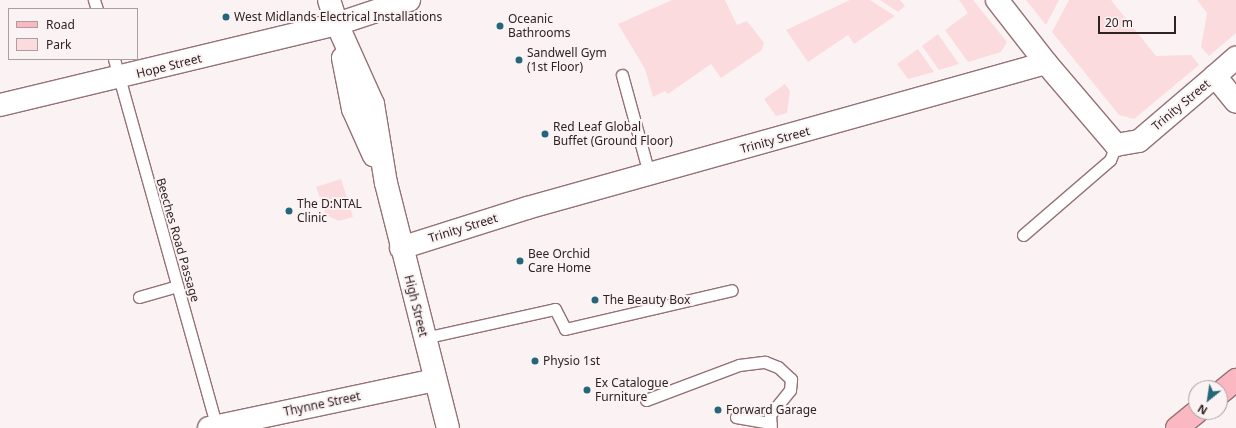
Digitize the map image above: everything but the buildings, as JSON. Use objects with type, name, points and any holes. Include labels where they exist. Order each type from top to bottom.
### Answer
[{"type":"main road","points":[[1228,386],[1236,380]]},
{"type":"main road","points":[[1177,428],[1188,419]]},
{"type":"street","name":"High Street","points":[[329,0],[337,24],[373,104],[386,183],[401,248],[448,428]]},
{"type":"street","name":"Hope Street","points":[[0,105],[116,69],[337,24],[409,0]]},
{"type":"street","points":[[997,0],[1046,63],[1116,145]]},
{"type":"street","points":[[1215,76],[1236,58]]},
{"type":"street","name":"Trinity Street","points":[[401,248],[528,208],[1046,63]]},
{"type":"street","name":"Trinity Street","points":[[1116,145],[1139,141],[1215,76],[1236,102]]},
{"type":"street","name":"Thynne Street","points":[[214,428],[435,380]]},
{"type":"lane","name":"Beeches Road Passage","points":[[116,69],[177,286],[214,428]]},
{"type":"lane","points":[[622,75],[649,174]]},
{"type":"lane","points":[[1022,235],[1110,160],[1116,145]]},
{"type":"lane","points":[[139,297],[177,286]]},
{"type":"lane","points":[[424,338],[555,309],[565,329],[732,290]]},
{"type":"lane","points":[[646,400],[739,365],[765,362],[778,367],[792,379],[790,390],[770,415],[770,425],[736,417]]},
{"type":"green space","points":[[672,0],[725,0],[737,25],[747,21],[764,43],[762,50],[721,78],[711,64],[668,94],[665,91],[653,97],[645,69],[618,24]]},
{"type":"green space","points":[[850,0],[870,0],[895,16],[854,44],[848,35],[808,62],[786,30]]},
{"type":"green space","points":[[880,0],[900,0],[905,6],[898,12]]},
{"type":"green space","points":[[959,0],[973,0],[1007,42],[1001,52],[968,62],[945,30],[968,13]]},
{"type":"green space","points":[[1026,0],[1059,0],[1046,25]]},
{"type":"green space","points":[[1069,0],[1111,0],[1156,56],[1191,55],[1199,65],[1134,119],[1119,115],[1052,32]]},
{"type":"green space","points":[[1197,0],[1236,0],[1236,33],[1209,56],[1201,47],[1207,13]]},
{"type":"green space","points":[[938,34],[959,64],[939,70],[922,46]]},
{"type":"green space","points":[[918,49],[934,72],[908,79],[897,64]]},
{"type":"green space","points":[[785,84],[790,91],[787,113],[776,116],[764,99]]},
{"type":"green space","points":[[341,179],[353,217],[339,221],[326,215],[316,187]]},
{"type":"place","name":"West Midlands Electrical Installations","points":[[226,17]]},
{"type":"place","name":"Oceanic Bathrooms","points":[[500,26]]},
{"type":"place","name":"Sandwell Gym (1st Floor)","points":[[519,60]]},
{"type":"place","name":"Red Leaf Global Buffet (Ground Floor)","points":[[545,134]]},
{"type":"place","name":"The D:NTAL Clinic","points":[[289,211]]},
{"type":"place","name":"Bee Orchid Care Home","points":[[520,261]]},
{"type":"place","name":"The Beauty Box","points":[[595,300]]},
{"type":"place","name":"Physio 1st","points":[[535,361]]},
{"type":"place","name":"Ex Catalogue Furniture","points":[[587,390]]},
{"type":"place","name":"Forward Garage","points":[[718,410]]}]
